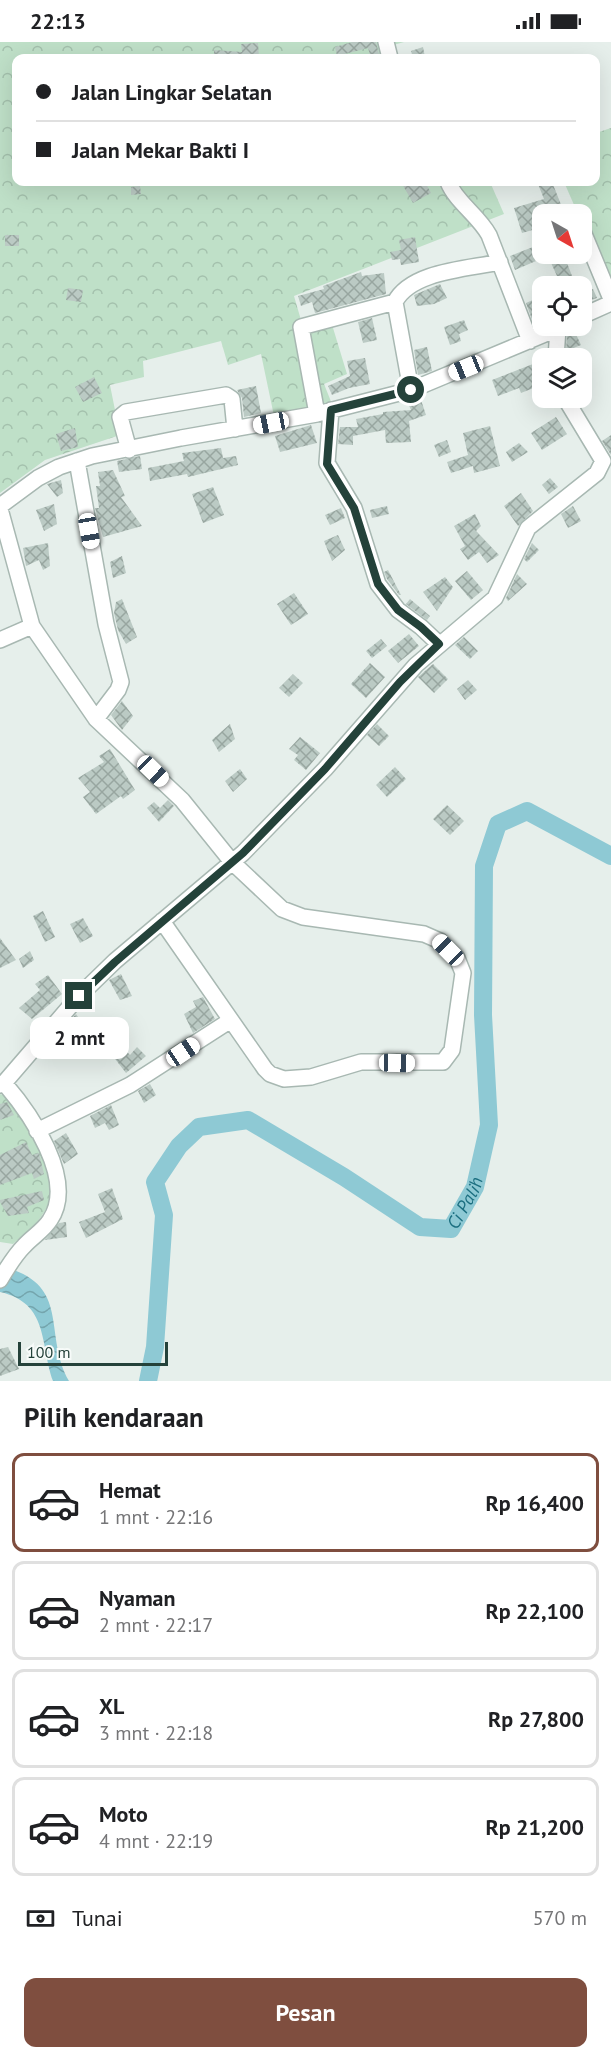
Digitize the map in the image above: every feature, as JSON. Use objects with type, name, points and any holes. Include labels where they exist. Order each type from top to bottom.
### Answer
[{"type":"street","points":[[450,186],[457,197],[482,222],[500,261],[530,341]]},
{"type":"street","points":[[592,254],[611,301],[592,311]]},
{"type":"street","points":[[411,390],[395,303],[400,292],[410,284],[426,277],[500,261]]},
{"type":"street","points":[[395,303],[300,327],[324,412],[327,464],[354,508],[378,584],[398,610],[439,644]]},
{"type":"street","points":[[162,921],[265,1069],[277,1078],[311,1077],[361,1062],[443,1062],[452,1050],[463,973],[457,958],[440,941],[424,934],[303,917],[282,909],[232,862],[182,800],[96,719],[32,626],[0,507],[38,478],[76,461],[324,412],[411,390],[541,336]]},
{"type":"street","points":[[129,450],[120,417],[126,412],[226,395],[232,399],[235,429]]},
{"type":"street","points":[[0,1280],[15,1255],[50,1221],[59,1197],[51,1157],[21,1103],[2,1084],[79,996],[232,862],[325,769],[400,682],[439,644],[495,598],[522,538],[532,524],[584,485],[603,467],[603,461],[571,408]]},
{"type":"street","points":[[76,461],[106,624],[120,678],[118,690],[96,719]]},
{"type":"street","points":[[0,640],[32,626]]},
{"type":"street","points":[[37,1131],[130,1085],[231,1020]]},
{"type":"green space","points":[[0,42],[404,42],[390,46],[392,54],[12,54],[12,186],[492,186],[504,214],[294,296],[303,327],[330,318],[347,374],[324,384],[332,404],[274,416],[261,354],[228,365],[221,341],[143,361],[144,377],[110,385],[120,435],[45,460],[0,493]]},
{"type":"green space","points":[[611,128],[611,290],[592,246],[592,204],[574,204],[566,186],[600,186],[600,132]]},
{"type":"green space","points":[[0,1094],[9,1100],[28,1124],[43,1157],[51,1187],[50,1198],[44,1212],[35,1224],[13,1244],[0,1242]]},
{"type":"water","points":[[0,1266],[23,1274],[38,1284],[47,1297],[61,1363],[69,1381],[53,1381],[35,1315],[16,1297],[0,1292]]},
{"type":"building","points":[[352,42],[376,42],[379,54],[370,54],[368,48],[337,54],[335,47]]},
{"type":"building","points":[[258,43],[259,54],[214,54],[214,50],[242,52],[241,44]]},
{"type":"building","points":[[423,47],[424,54],[412,54],[411,51]]},
{"type":"building","points":[[140,186],[141,194],[131,195],[131,187]]},
{"type":"building","points":[[403,186],[427,186],[431,193],[413,203]]},
{"type":"building","points":[[539,186],[554,186],[561,204],[532,204],[532,230],[522,233],[514,208],[544,199]]},
{"type":"building","points":[[5,235],[19,235],[19,246],[5,246]]},
{"type":"building","points":[[415,237],[419,262],[401,265],[400,259],[392,260],[390,252],[401,250],[399,240]]},
{"type":"building","points":[[532,247],[532,263],[515,270],[510,256]]},
{"type":"building","points":[[552,264],[567,264],[572,276],[557,276]]},
{"type":"building","points":[[361,272],[362,276],[384,273],[386,294],[315,313],[312,302],[301,306],[298,296],[324,289],[323,286]]},
{"type":"building","points":[[440,284],[447,298],[434,304],[417,306],[414,295]]},
{"type":"building","points":[[68,288],[83,290],[81,302],[66,300]]},
{"type":"building","points":[[592,289],[597,298],[592,300]]},
{"type":"building","points":[[532,300],[532,320],[526,303]]},
{"type":"building","points":[[372,318],[377,340],[363,343],[358,322]]},
{"type":"building","points":[[464,320],[468,330],[459,334],[461,341],[450,345],[444,327]]},
{"type":"building","points":[[567,336],[577,336],[581,345],[566,348]]},
{"type":"building","points":[[427,347],[432,371],[418,375],[414,350]]},
{"type":"building","points":[[365,358],[370,384],[349,388],[332,395],[328,386],[350,376],[347,361]]},
{"type":"building","points":[[532,364],[532,389],[521,393],[519,388],[498,396],[492,380]]},
{"type":"building","points":[[94,377],[102,393],[83,402],[75,387]]},
{"type":"building","points":[[256,386],[261,413],[244,417],[242,398],[237,390]]},
{"type":"building","points":[[420,397],[426,415],[409,421],[411,442],[386,443],[385,430],[353,436],[353,445],[338,444],[340,427],[358,427],[356,419],[383,414],[383,412],[411,410],[407,401]]},
{"type":"building","points":[[556,417],[567,434],[542,450],[531,433]]},
{"type":"building","points":[[311,425],[317,443],[280,452],[275,436]]},
{"type":"building","points":[[490,426],[500,466],[474,473],[473,466],[451,473],[447,462],[468,455],[463,433]]},
{"type":"building","points":[[75,428],[78,447],[61,451],[56,434]]},
{"type":"building","points":[[611,435],[611,455],[602,441]]},
{"type":"building","points":[[447,440],[451,452],[439,457],[434,445]]},
{"type":"building","points":[[519,443],[528,452],[512,462],[506,452]]},
{"type":"building","points":[[221,448],[223,458],[236,456],[238,465],[188,477],[187,474],[150,481],[148,468],[184,461],[182,453]]},
{"type":"building","points":[[140,456],[142,469],[119,472],[117,461]]},
{"type":"building","points":[[113,470],[125,496],[121,497],[142,526],[103,537],[95,508],[99,508],[96,486],[100,486],[98,472]]},
{"type":"building","points":[[550,478],[558,487],[549,494],[542,485]]},
{"type":"building","points":[[61,480],[63,493],[57,497],[47,484]]},
{"type":"building","points":[[213,487],[224,515],[203,523],[192,494]]},
{"type":"building","points":[[521,493],[533,511],[518,526],[504,506]]},
{"type":"building","points":[[54,504],[57,524],[44,531],[36,510]]},
{"type":"building","points":[[387,506],[389,514],[372,518],[370,510]]},
{"type":"building","points":[[573,506],[581,521],[568,528],[561,514]]},
{"type":"building","points":[[341,508],[345,518],[330,525],[325,515]]},
{"type":"building","points":[[475,514],[481,526],[476,531],[499,555],[487,563],[479,552],[468,560],[460,549],[465,546],[454,526]]},
{"type":"building","points":[[338,535],[345,550],[332,561],[324,541]]},
{"type":"building","points":[[48,543],[50,566],[43,570],[39,560],[26,566],[23,548]]},
{"type":"building","points":[[532,543],[539,550],[527,562],[524,559]]},
{"type":"building","points":[[122,556],[126,573],[113,578],[110,562]]},
{"type":"building","points":[[388,570],[401,595],[387,579],[384,572]]},
{"type":"building","points":[[467,571],[483,590],[471,600],[455,581]]},
{"type":"building","points":[[517,574],[527,584],[508,601],[506,598]]},
{"type":"building","points":[[445,577],[453,587],[437,611],[423,592]]},
{"type":"building","points":[[294,593],[308,614],[291,625],[277,604]]},
{"type":"building","points":[[122,599],[137,637],[126,644],[118,630],[114,613],[116,602]]},
{"type":"building","points":[[410,599],[430,616],[427,620],[406,604]]},
{"type":"building","points":[[409,634],[419,646],[398,663],[388,651]]},
{"type":"building","points":[[464,637],[478,651],[470,659],[455,645]]},
{"type":"building","points":[[381,639],[387,646],[372,658],[366,651]]},
{"type":"building","points":[[370,663],[385,677],[366,698],[351,684]]},
{"type":"building","points":[[433,664],[448,679],[434,693],[418,677]]},
{"type":"building","points":[[293,674],[303,683],[289,697],[279,688]]},
{"type":"building","points":[[468,680],[477,690],[465,700],[457,689]]},
{"type":"building","points":[[122,701],[133,716],[122,730],[111,715]]},
{"type":"building","points":[[230,724],[235,739],[219,752],[212,740]]},
{"type":"building","points":[[377,724],[389,736],[379,746],[367,735]]},
{"type":"building","points":[[300,737],[320,753],[306,770],[294,760],[298,755],[289,749]]},
{"type":"building","points":[[110,749],[135,790],[123,799],[121,796],[96,814],[83,797],[90,792],[78,778],[104,762],[99,756]]},
{"type":"building","points":[[395,767],[406,779],[387,797],[376,785]]},
{"type":"building","points":[[240,769],[247,779],[233,792],[225,781]]},
{"type":"building","points":[[168,800],[174,806],[159,822],[147,808],[154,802],[160,808]]},
{"type":"building","points":[[447,805],[464,821],[450,835],[433,819]]},
{"type":"building","points":[[43,911],[55,937],[45,942],[33,916]]},
{"type":"building","points":[[83,918],[93,936],[80,943],[70,924]]},
{"type":"building","points":[[0,938],[16,960],[0,968]]},
{"type":"building","points":[[30,951],[34,960],[23,968],[19,959]]},
{"type":"building","points":[[121,974],[132,996],[120,1000],[109,980]]},
{"type":"building","points":[[48,975],[62,994],[32,1019],[19,1008],[40,990],[35,984]]},
{"type":"building","points":[[203,997],[215,1019],[193,1033],[184,1014],[196,1007],[193,1001]]},
{"type":"building","points":[[76,1014],[86,1029],[77,1038],[68,1023]]},
{"type":"building","points":[[103,1027],[130,1055],[137,1047],[146,1056],[126,1073],[101,1041],[95,1046],[89,1039]]},
{"type":"building","points":[[150,1084],[156,1095],[144,1103],[138,1091]]},
{"type":"building","points":[[7,1102],[14,1115],[0,1120],[0,1104]]},
{"type":"building","points":[[111,1105],[119,1125],[109,1130],[105,1123],[95,1128],[90,1116]]},
{"type":"building","points":[[66,1133],[78,1154],[64,1164],[54,1141]]},
{"type":"building","points":[[26,1142],[32,1155],[39,1153],[44,1174],[34,1179],[32,1173],[0,1185],[0,1155]]},
{"type":"building","points":[[112,1188],[123,1219],[86,1238],[79,1222],[105,1212],[98,1194]]},
{"type":"building","points":[[42,1191],[44,1200],[27,1207],[29,1213],[8,1216],[0,1202],[0,1200]]},
{"type":"building","points":[[66,1222],[67,1237],[45,1240],[59,1223]]},
{"type":"building","points":[[8,1347],[19,1369],[0,1376],[0,1349]]},
{"type":"waterway","name":"Ci Palih","points":[[148,1381],[155,1347],[164,1215],[155,1182],[179,1146],[199,1127],[248,1120],[344,1177],[420,1227],[451,1229],[475,1187],[489,1125],[483,1015],[484,866],[498,824],[527,811],[611,856]]},
{"type":"route","points":[[79,996],[261,836],[325,769],[400,682],[439,644],[387,600],[378,584],[371,555],[348,493],[331,473],[327,464],[331,410],[411,390]]}]
